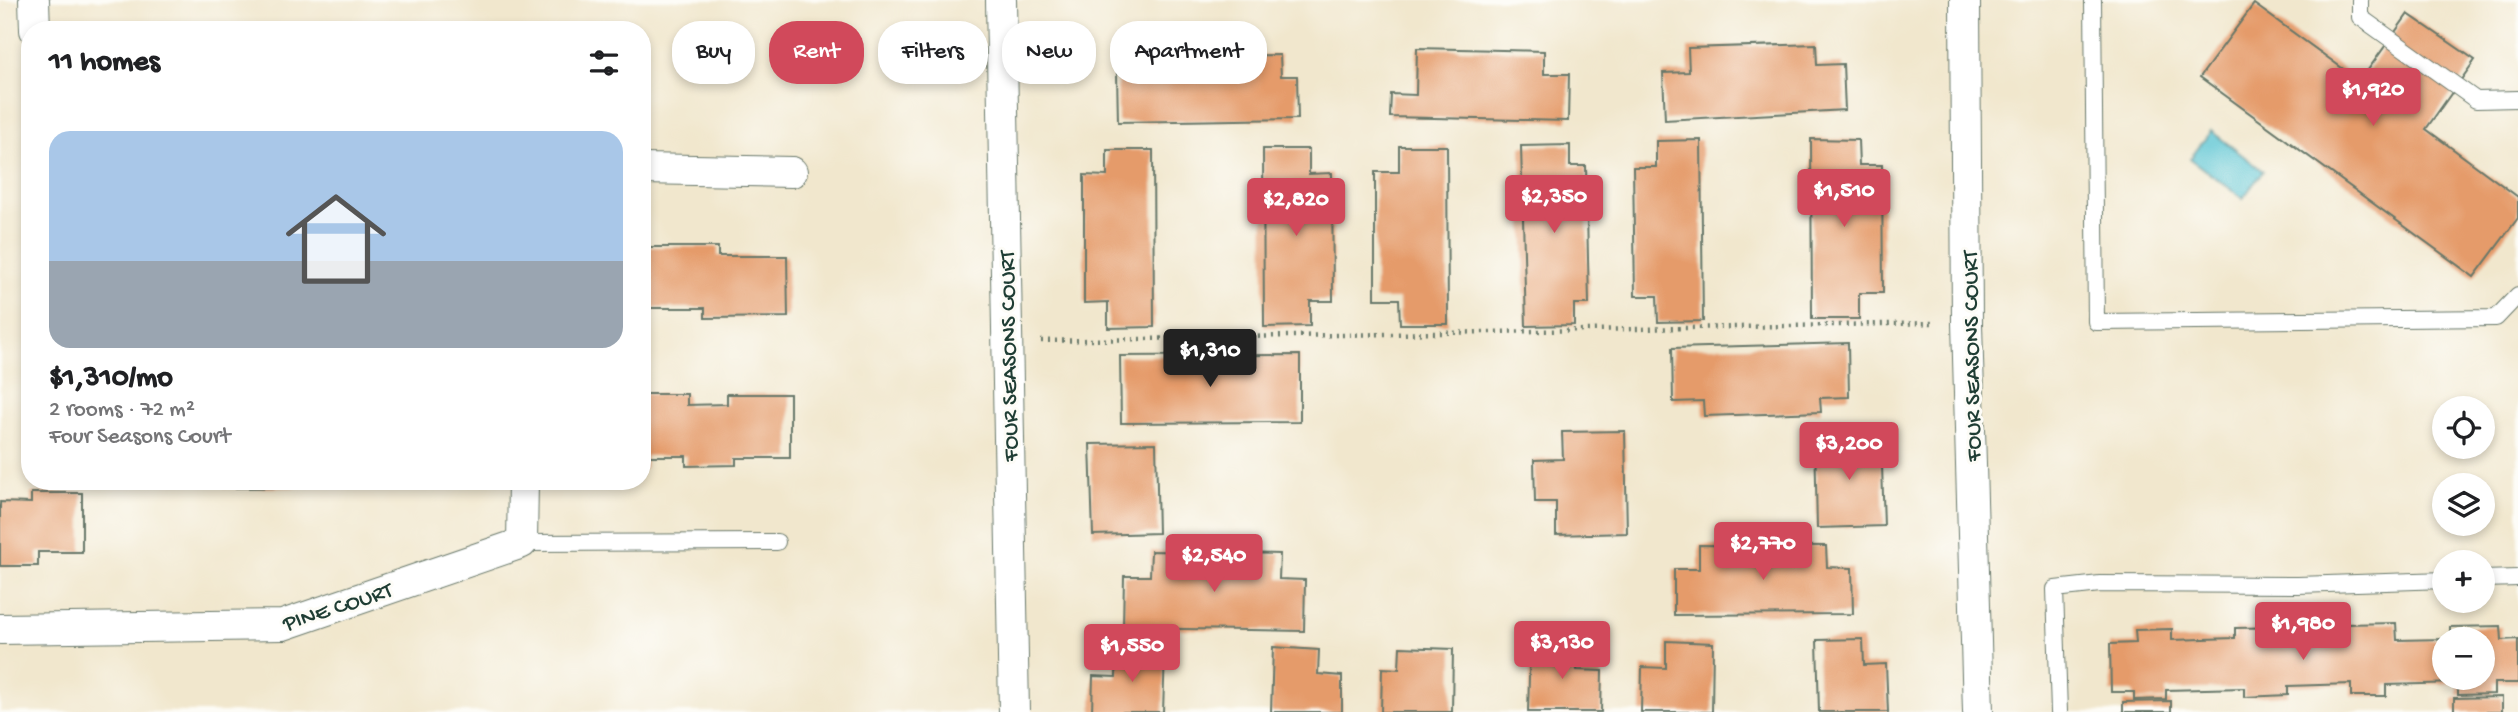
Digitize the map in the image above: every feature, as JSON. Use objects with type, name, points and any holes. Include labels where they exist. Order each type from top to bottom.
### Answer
[{"type":"street","points":[[34,0],[35,21]]},
{"type":"street","name":"FOUR SEASONS COURT","points":[[1001,0],[1014,712]]},
{"type":"street","name":"FOUR SEASONS COURT","points":[[1965,0],[1967,323],[1978,712]]},
{"type":"street","points":[[651,169],[792,172]]},
{"type":"street","points":[[522,543],[523,490]]},
{"type":"street","name":"PINE COURT","points":[[0,629],[283,625],[522,543]]},
{"type":"lane","points":[[2093,0],[2096,322],[2496,318],[2518,295]]},
{"type":"lane","points":[[2360,0],[2360,17],[2476,100],[2518,99]]},
{"type":"lane","points":[[522,543],[777,542]]},
{"type":"lane","points":[[2495,579],[2518,578]]},
{"type":"lane","points":[[2059,712],[2055,589],[2100,584],[2298,585],[2432,580]]},
{"type":"path","points":[[1007,340],[1967,323]]},
{"type":"water","points":[[2211,131],[2263,171],[2243,198],[2190,159]]},
{"type":"building","points":[[2254,4],[2360,81],[2408,14],[2475,60],[2426,129],[2518,197],[2518,218],[2474,277],[2200,77]]},
{"type":"building","points":[[1816,44],[1817,65],[1843,64],[1845,110],[1665,120],[1663,73],[1689,72],[1688,48]]},
{"type":"building","points":[[1417,48],[1544,51],[1544,74],[1569,74],[1568,121],[1390,117],[1391,94],[1416,95]]},
{"type":"building","points":[[1267,55],[1280,55],[1281,76],[1297,76],[1298,119],[1118,122],[1117,84],[1267,84]]},
{"type":"building","points":[[1811,139],[1858,140],[1859,165],[1882,165],[1883,293],[1859,293],[1859,319],[1812,319]]},
{"type":"building","points":[[1701,140],[1703,321],[1658,322],[1657,296],[1635,296],[1633,167],[1656,167],[1656,141]]},
{"type":"building","points":[[1570,145],[1570,166],[1586,166],[1589,304],[1574,304],[1574,325],[1526,326],[1521,146]]},
{"type":"building","points":[[1399,146],[1447,146],[1448,324],[1400,324],[1399,299],[1375,299],[1375,172],[1399,172]]},
{"type":"building","points":[[1263,149],[1309,149],[1309,174],[1332,173],[1333,301],[1310,301],[1310,326],[1264,327]]},
{"type":"building","points":[[1107,150],[1153,150],[1154,327],[1108,328],[1108,302],[1084,303],[1084,175],[1107,176]]},
{"type":"building","points":[[651,247],[718,247],[718,256],[787,256],[788,317],[705,318],[705,308],[651,308]]},
{"type":"building","points":[[1848,343],[1849,397],[1820,398],[1821,412],[1704,416],[1703,401],[1673,402],[1672,348]]},
{"type":"building","points":[[1300,355],[1300,422],[1121,423],[1120,356]]},
{"type":"building","points":[[651,394],[687,394],[687,405],[727,404],[727,394],[790,394],[790,458],[736,458],[736,465],[686,466],[686,456],[651,456]]},
{"type":"building","points":[[1625,431],[1627,533],[1556,535],[1556,502],[1535,502],[1534,460],[1563,459],[1562,432]]},
{"type":"building","points":[[1881,435],[1884,526],[1817,528],[1815,437]]},
{"type":"building","points":[[1156,443],[1158,533],[1093,535],[1090,444]]},
{"type":"building","points":[[31,493],[82,493],[82,552],[38,552],[38,566],[0,566],[0,502],[31,503]]},
{"type":"building","points":[[1699,545],[1826,546],[1827,567],[1852,568],[1853,614],[1674,615],[1674,569],[1699,569]]},
{"type":"building","points":[[1151,551],[1280,554],[1279,579],[1305,580],[1304,631],[1123,628],[1124,576],[1150,576]]},
{"type":"building","points":[[2396,623],[2397,640],[2432,639],[2432,684],[2386,685],[2386,696],[2351,696],[2351,684],[2288,686],[2288,695],[2244,697],[2244,688],[2166,690],[2166,699],[2134,700],[2134,692],[2111,692],[2110,644],[2136,643],[2135,630],[2172,629],[2172,640],[2235,638],[2235,628],[2286,627],[2286,642],[2344,640],[2344,624]]},
{"type":"building","points":[[2501,626],[2502,640],[2518,639],[2518,683],[2495,683],[2495,627],[2450,627]]},
{"type":"building","points":[[1863,639],[1864,665],[1886,664],[1888,712],[1819,712],[1817,640]]},
{"type":"building","points":[[1666,641],[1713,643],[1712,712],[1641,712],[1642,667],[1666,668]]},
{"type":"building","points":[[1530,643],[1578,645],[1577,670],[1602,671],[1601,712],[1528,712]]},
{"type":"building","points":[[1273,647],[1319,650],[1318,674],[1342,676],[1342,712],[1271,712]]},
{"type":"building","points":[[1400,647],[1453,649],[1452,712],[1381,712],[1382,668],[1399,669]]},
{"type":"building","points":[[1117,651],[1165,652],[1163,712],[1092,712],[1093,676],[1116,677]]},
{"type":"building","points":[[2458,690],[2494,690],[2494,694],[2458,695]]},
{"type":"building","points":[[2502,697],[2502,712],[2454,712],[2454,698]]},
{"type":"building","points":[[2171,701],[2171,712],[2123,712],[2123,702]]}]
